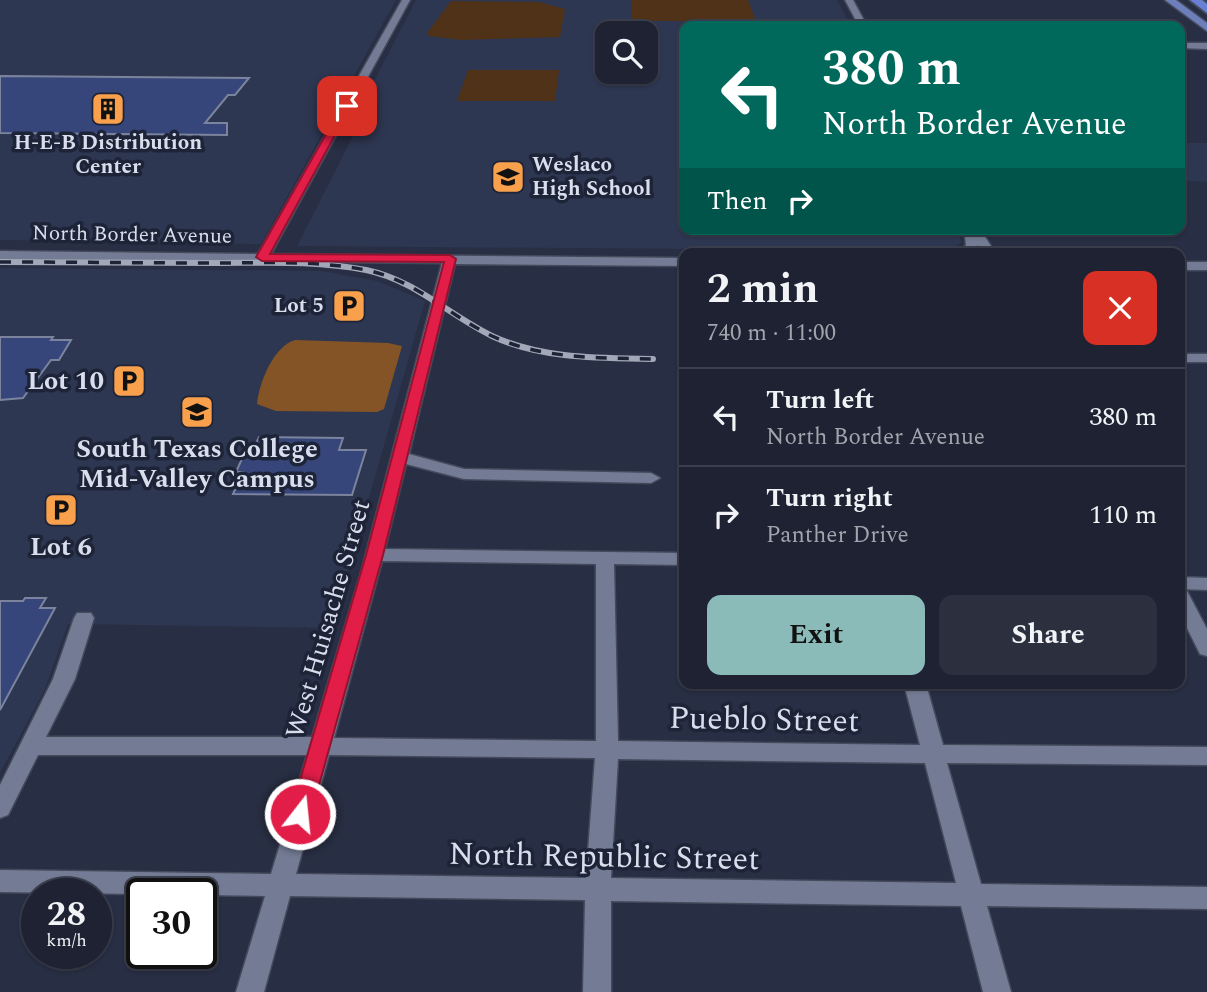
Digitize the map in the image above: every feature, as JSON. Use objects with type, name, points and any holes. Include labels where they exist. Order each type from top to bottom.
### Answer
[{"type":"highway","points":[[1195,0],[1207,10]]},
{"type":"main road","points":[[1170,0],[1207,28]]},
{"type":"street","points":[[262,257],[406,0]]},
{"type":"street","points":[[849,0],[860,21]]},
{"type":"street","points":[[1185,46],[1207,46]]},
{"type":"street","name":"North Border Avenue","points":[[0,255],[679,262]]},
{"type":"street","name":"West Huisache Street","points":[[250,992],[374,555],[450,259]]},
{"type":"street","points":[[1185,266],[1207,266]]},
{"type":"street","points":[[1185,358],[1207,358]]},
{"type":"street","points":[[399,457],[464,474],[592,479],[652,478]]},
{"type":"street","points":[[374,555],[679,559]]},
{"type":"street","points":[[597,992],[598,890],[607,748],[605,557]]},
{"type":"street","points":[[1185,583],[1207,584]]},
{"type":"street","points":[[1185,606],[1207,649]]},
{"type":"street","points":[[0,808],[64,679],[84,618]]},
{"type":"street","points":[[916,689],[997,992]]},
{"type":"street","name":"Pueblo Street","points":[[30,746],[320,744],[934,756],[1207,756]]},
{"type":"street","name":"North Republic Street","points":[[0,881],[1207,898]]},
{"type":"shaded area","points":[[0,0],[396,0],[261,244],[0,240]]},
{"type":"shaded area","name":"Weslaco High School","points":[[416,0],[837,0],[848,21],[679,21],[679,235],[958,235],[962,242],[952,248],[297,246],[375,93],[369,91]]},
{"type":"shaded area","points":[[631,0],[748,0],[756,21],[658,21],[632,21]]},
{"type":"shaded area","points":[[451,1],[539,2],[565,9],[560,37],[460,40],[429,36],[427,33]]},
{"type":"shaded area","points":[[468,70],[559,70],[555,101],[457,101]]},
{"type":"shaded area","points":[[1185,143],[1207,143],[1207,182],[1185,180]]},
{"type":"shaded area","name":"South Texas College Mid-Valley Campus","points":[[0,268],[322,271],[377,281],[425,301],[332,628],[68,624],[45,689],[0,773]]},
{"type":"shaded area","points":[[295,340],[388,343],[402,346],[384,409],[377,412],[276,411],[257,404],[261,386],[274,357],[280,349]]},
{"type":"building","name":"H-E-B Distribution Center","points":[[0,76],[249,78],[235,95],[228,95],[205,123],[227,123],[227,135],[0,133]]},
{"type":"building","points":[[0,337],[53,337],[51,340],[71,340],[59,360],[51,360],[23,398],[0,400]]},
{"type":"building","points":[[259,437],[343,438],[339,450],[366,450],[352,495],[233,494],[243,472],[236,472],[245,452],[252,452]]},
{"type":"building","points":[[25,598],[46,598],[40,608],[55,608],[0,710],[0,601],[23,601]]},
{"type":"railway","points":[[0,262],[289,263],[347,267],[400,281],[476,327],[511,344],[571,356],[653,359]]},
{"type":"place","name":"H-E-B Distribution Center","points":[[108,109]]},
{"type":"place","name":"Weslaco High School","points":[[508,177]]},
{"type":"place","name":"Lot 5","points":[[349,306]]},
{"type":"place","name":"Lot 10","points":[[129,381]]},
{"type":"place","name":"South Texas College Mid-Valley Campus","points":[[197,412]]},
{"type":"place","name":"Lot 6","points":[[61,510]]},
{"type":"route","points":[[300,814],[374,555],[450,259],[262,257],[347,106]]}]
